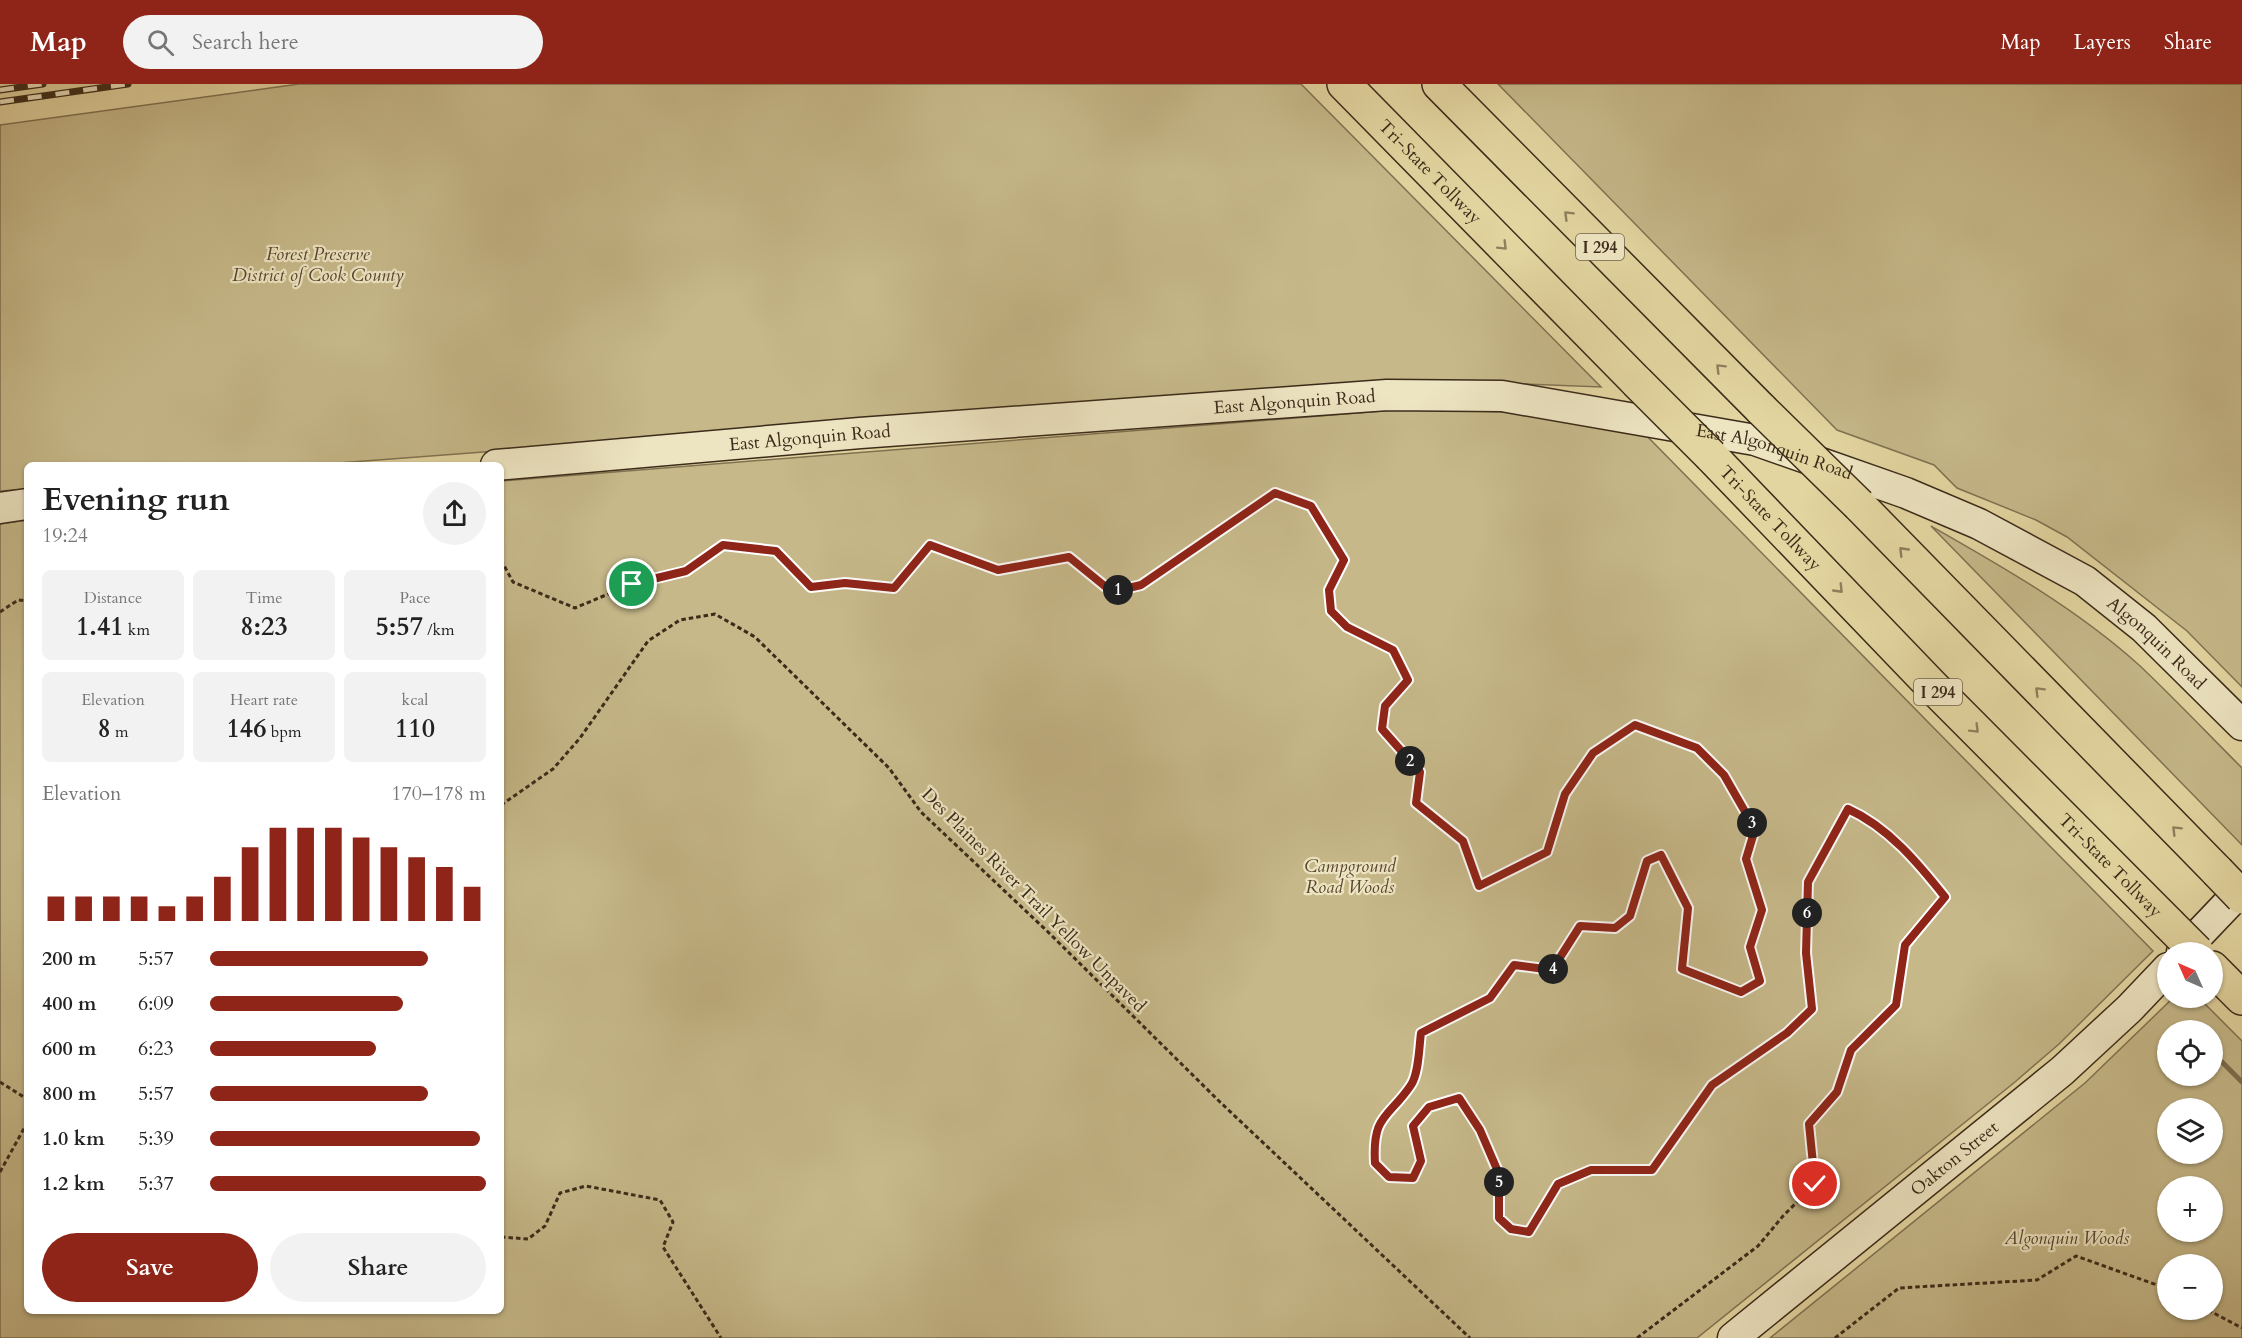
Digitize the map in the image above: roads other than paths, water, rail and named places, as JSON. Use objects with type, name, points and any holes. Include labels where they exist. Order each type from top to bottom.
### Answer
[{"type":"highway","name":"Tri-State Tollway","points":[[1344,84],[1711,456],[2175,938]]},
{"type":"highway","name":"I 294","points":[[1439,84],[2230,880],[2242,897]]},
{"type":"highway","points":[[2223,979],[2242,998]]},
{"type":"main road","name":"East Algonquin Road","points":[[504,464],[860,432],[1387,395],[1502,396],[1755,440],[1906,493],[1979,524],[2065,568]]},
{"type":"main road","points":[[0,508],[24,504]]},
{"type":"main road","name":"Algonquin Road","points":[[2065,568],[2144,628],[2242,725]]},
{"type":"main road","points":[[2175,938],[2230,880]]},
{"type":"main road","name":"Oakton Street","points":[[1733,1338],[2062,1071],[2105,1033],[2157,979]]},
{"type":"waterway","points":[[2223,1063],[2242,1082]]},
{"type":"railway","points":[[0,90],[43,84]]},
{"type":"railway","points":[[0,102],[128,84]]},
{"type":"park label","name":"Forest Preserve District of Cook County","points":[[318,264]]},
{"type":"park label","name":"Campground Road Woods","points":[[1350,876]]},
{"type":"park label","name":"Algonquin Woods","points":[[2067,1238]]}]
